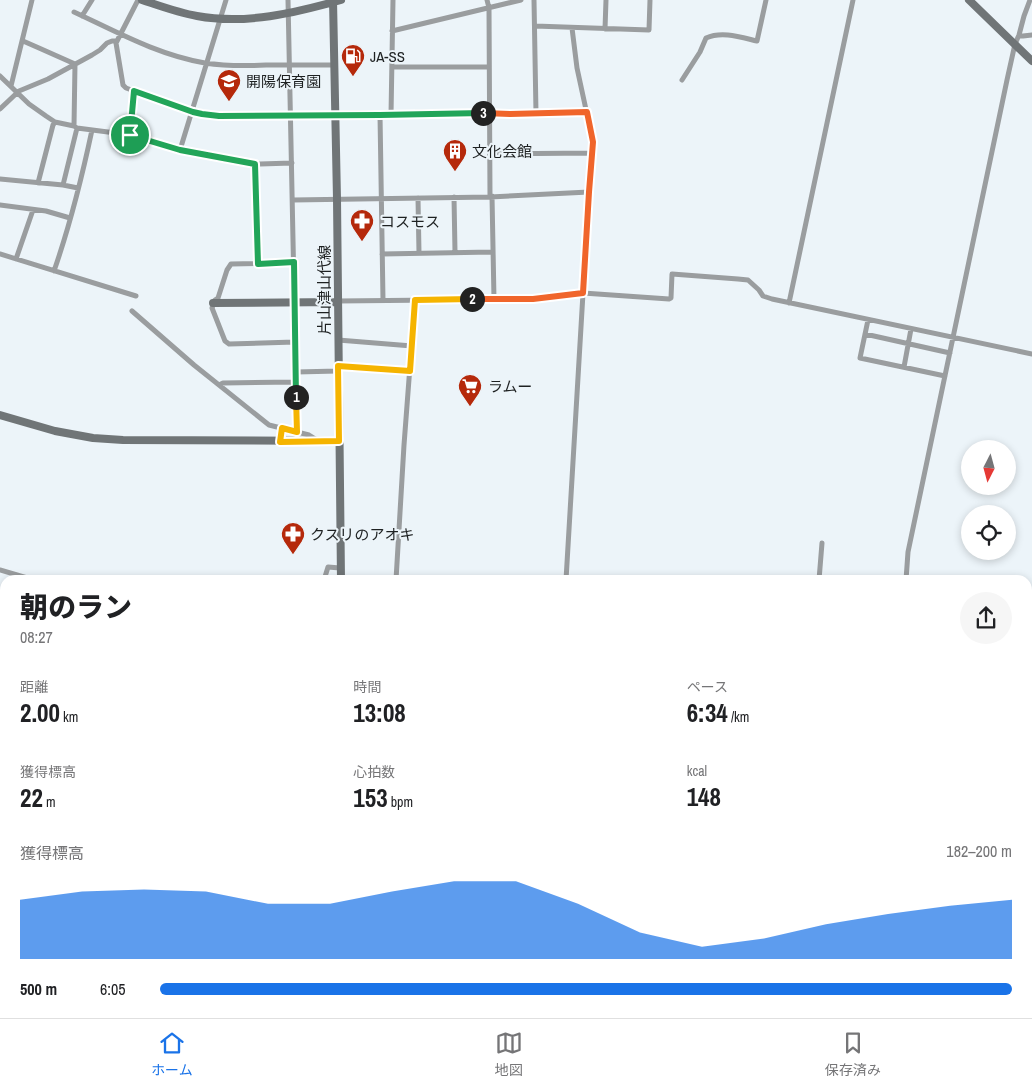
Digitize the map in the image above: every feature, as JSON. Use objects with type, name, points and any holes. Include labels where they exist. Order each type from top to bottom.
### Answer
[{"type":"street","points":[[11,86],[32,0]]},
{"type":"street","points":[[82,16],[92,0]]},
{"type":"street","points":[[336,1],[263,18],[230,20],[196,16],[140,0],[116,43],[123,85],[126,88],[193,112],[219,116],[587,112]]},
{"type":"street","points":[[180,150],[226,0]]},
{"type":"street","points":[[288,0],[297,432]]},
{"type":"street","points":[[391,115],[393,0]]},
{"type":"street","points":[[487,0],[489,8],[490,154],[494,299]]},
{"type":"street","points":[[392,31],[521,0]]},
{"type":"street","points":[[534,0],[536,113]]},
{"type":"street","points":[[605,29],[606,0]]},
{"type":"street","points":[[535,26],[649,30],[650,0]]},
{"type":"street","points":[[682,80],[700,52],[706,38],[723,34],[757,41],[766,0]]},
{"type":"street","points":[[789,303],[854,0]]},
{"type":"street","points":[[969,0],[1032,61]]},
{"type":"street","points":[[906,575],[908,552],[1015,44],[1030,0]]},
{"type":"street","name":"片山津山代線","points":[[336,1],[334,64],[341,575]]},
{"type":"street","points":[[74,12],[165,53],[208,63],[235,66],[334,64]]},
{"type":"street","points":[[566,575],[593,152],[593,142],[572,28]]},
{"type":"street","points":[[1019,35],[1032,36]]},
{"type":"street","points":[[22,41],[75,64]]},
{"type":"street","points":[[0,109],[17,93],[75,64],[100,50],[107,43],[117,41]]},
{"type":"street","points":[[63,185],[76,127],[75,64]]},
{"type":"street","points":[[392,68],[489,67]]},
{"type":"street","points":[[0,76],[29,104],[55,122],[92,130],[130,135],[180,150],[255,164],[292,163]]},
{"type":"street","points":[[130,135],[134,91]]},
{"type":"street","points":[[380,115],[383,300]]},
{"type":"street","points":[[38,183],[55,122]]},
{"type":"street","points":[[54,271],[62,249],[92,130]]},
{"type":"street","points":[[490,154],[593,152]]},
{"type":"street","points":[[255,164],[258,264]]},
{"type":"street","points":[[0,179],[78,188]]},
{"type":"street","points":[[293,200],[454,198],[589,192]]},
{"type":"street","points":[[418,198],[419,253]]},
{"type":"street","points":[[454,198],[455,252]]},
{"type":"street","points":[[0,205],[46,211],[70,218]]},
{"type":"street","points":[[16,259],[33,210]]},
{"type":"street","points":[[382,254],[492,252]]},
{"type":"street","points":[[0,254],[136,296]]},
{"type":"street","points":[[294,262],[230,264],[218,298],[213,303],[212,308],[225,341],[229,344],[295,342]]},
{"type":"street","points":[[213,303],[533,299],[583,293],[669,299],[671,298],[672,274],[748,280],[763,296],[789,303],[1032,354]]},
{"type":"street","points":[[396,575],[415,300]]},
{"type":"street","points":[[132,311],[194,365],[269,424],[309,435],[318,441]]},
{"type":"street","points":[[868,320],[860,358],[945,376]]},
{"type":"street","points":[[904,367],[911,329]]},
{"type":"street","points":[[865,334],[950,353]]},
{"type":"street","points":[[338,340],[412,346]]},
{"type":"street","points":[[296,372],[338,369],[410,371]]},
{"type":"street","points":[[219,385],[223,383],[296,382]]},
{"type":"street","points":[[0,415],[55,430],[123,440],[339,441]]},
{"type":"street","points":[[280,442],[282,428]]},
{"type":"street","points":[[819,575],[822,543]]},
{"type":"street","points":[[326,575],[328,567],[340,568]]},
{"type":"street","points":[[0,570],[17,575]]},
{"type":"place","name":"JA-SS","points":[[353,77]]},
{"type":"place","name":"開陽保育園","points":[[229,102]]},
{"type":"place","name":"文化会館","points":[[455,172]]},
{"type":"place","name":"コスモス","points":[[362,242]]},
{"type":"place","name":"ラムー","points":[[470,407]]},
{"type":"place","name":"クスリのアオキ","points":[[293,555]]},
{"type":"route","points":[[134,91],[193,112],[219,116],[587,112],[593,142],[583,293],[533,299],[415,300],[410,371],[338,366],[339,441],[280,442],[282,428],[297,432],[294,262],[258,264],[255,164],[180,150],[130,135],[134,91]]}]
